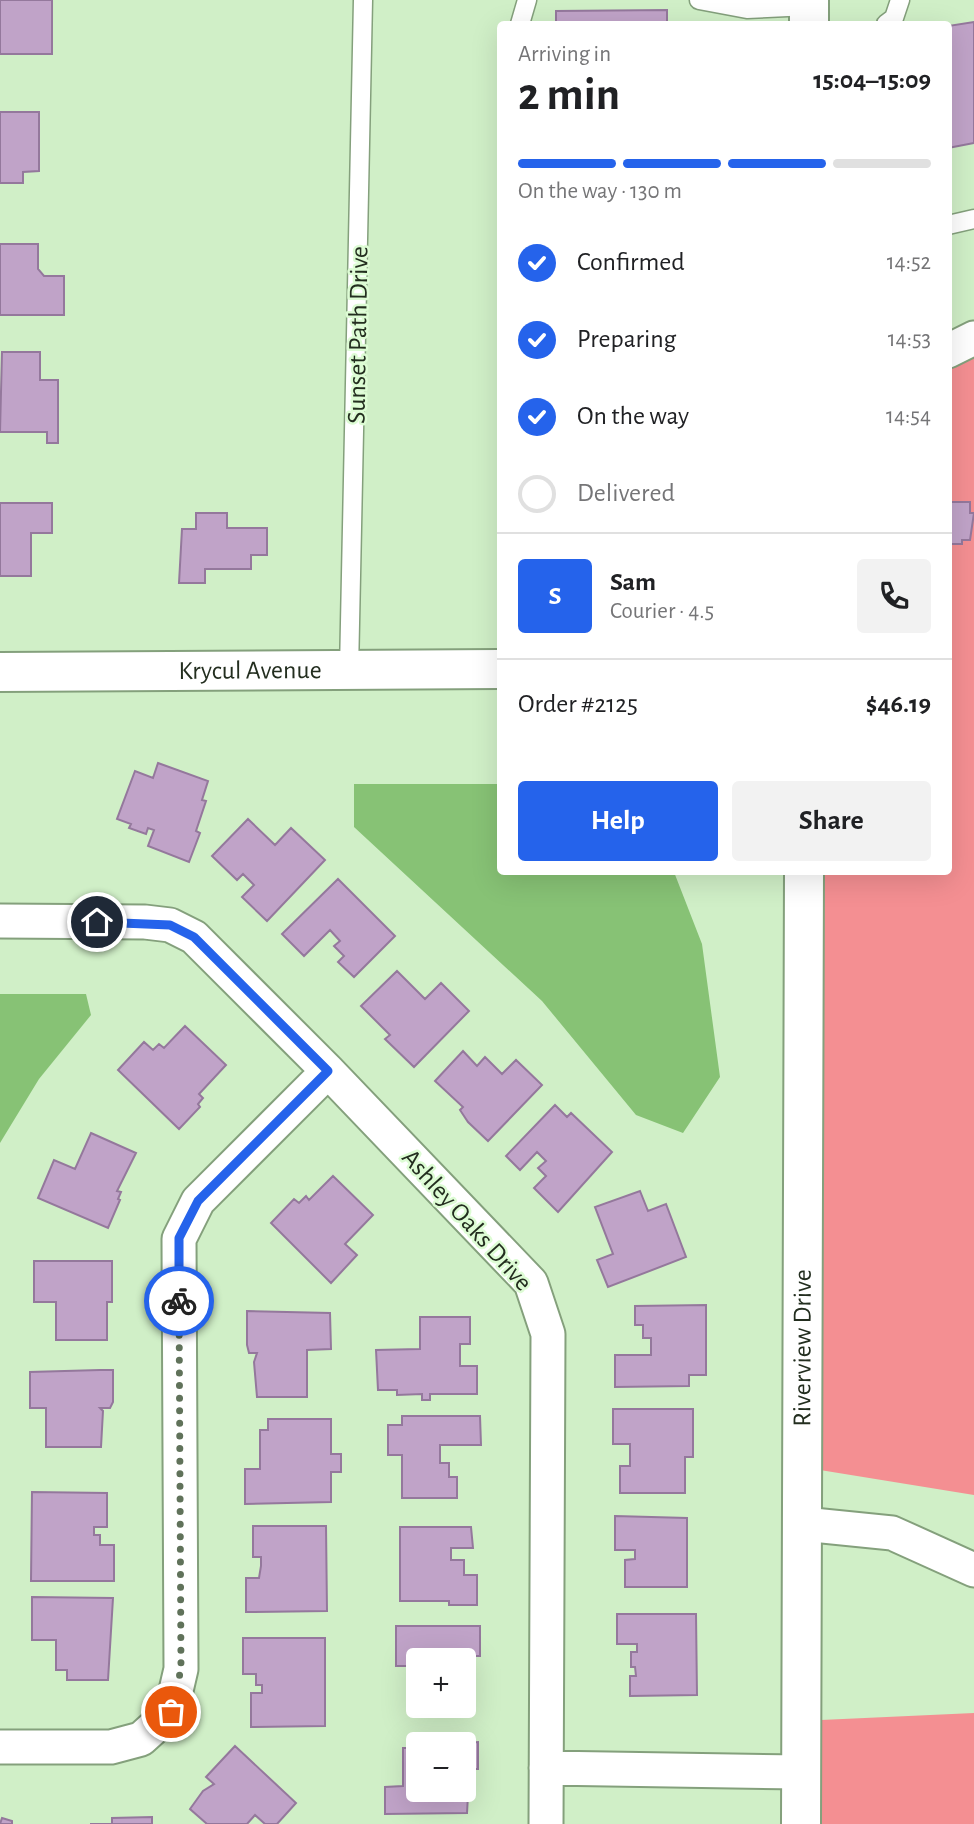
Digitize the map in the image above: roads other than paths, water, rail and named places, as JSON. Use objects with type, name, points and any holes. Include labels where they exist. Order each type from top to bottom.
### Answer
[{"type":"street","points":[[952,349],[974,338]]},
{"type":"street","name":"Krycul Avenue","points":[[0,671],[497,670]]},
{"type":"street","name":"Riverview Drive","points":[[801,1824],[804,875]]},
{"type":"street","name":"Ashley Oaks Drive","points":[[0,921],[170,925],[194,937],[328,1071],[531,1283],[548,1334],[546,1824]]},
{"type":"street","points":[[0,1747],[111,1747],[141,1739],[171,1712],[181,1669],[179,1238],[198,1201],[328,1071]]},
{"type":"street","points":[[803,1524],[892,1533],[974,1570]]},
{"type":"street","points":[[546,1768],[801,1772]]},
{"type":"lane","name":"Sunset Path Drive","points":[[349,671],[359,345],[363,0]]},
{"type":"lane","points":[[521,21],[527,0]]},
{"type":"lane","points":[[699,0],[747,9],[809,10]]},
{"type":"lane","points":[[890,21],[894,18],[900,0]]},
{"type":"lane","points":[[952,224],[974,219]]}]
